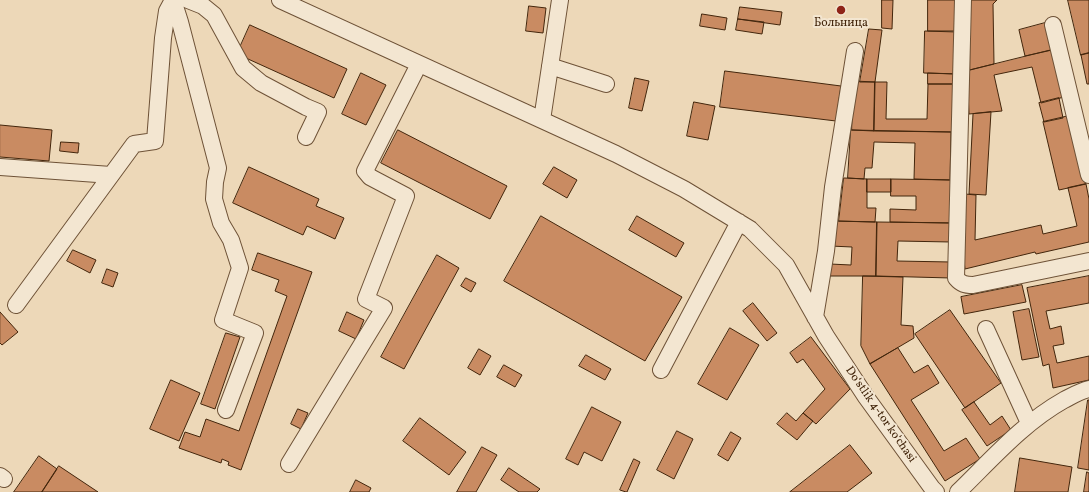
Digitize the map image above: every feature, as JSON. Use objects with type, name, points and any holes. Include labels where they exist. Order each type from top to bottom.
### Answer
[{"type":"street","points":[[16,305],[134,144],[155,141],[163,38],[167,11],[173,0]]},
{"type":"street","points":[[173,0],[218,168],[214,199],[221,223],[232,240],[240,268],[223,320],[255,333],[226,410]]},
{"type":"street","points":[[188,0],[203,6],[214,15],[243,68],[260,83],[306,108],[318,112],[306,137]]},
{"type":"street","name":"Doʻstlik 4-tor koʻchasi","points":[[280,0],[616,154],[684,189],[750,229],[786,265],[826,336],[931,491]]},
{"type":"street","points":[[542,120],[560,0]]},
{"type":"street","points":[[963,0],[956,278],[965,285],[973,285],[1089,261]]},
{"type":"street","points":[[1053,25],[1089,175]]},
{"type":"street","points":[[815,317],[826,251],[833,187],[855,51]]},
{"type":"street","points":[[289,464],[384,308],[366,299],[406,196],[370,177],[365,171],[419,64]]},
{"type":"street","points":[[550,66],[606,84]]},
{"type":"street","points":[[0,167],[111,175]]},
{"type":"street","points":[[661,370],[739,222]]},
{"type":"street","points":[[986,329],[1029,423]]},
{"type":"street","points":[[958,492],[1029,423],[1050,408],[1082,390],[1089,389]]},
{"type":"building","points":[[882,0],[893,0],[892,29],[882,28]]},
{"type":"building","points":[[928,0],[959,0],[959,31],[928,31]]},
{"type":"building","points":[[970,0],[997,0],[993,4],[994,64],[970,70]]},
{"type":"building","points":[[1068,0],[1089,0],[1089,53],[1081,55]]},
{"type":"building","points":[[529,6],[546,8],[543,33],[526,31]]},
{"type":"building","points":[[740,7],[782,12],[780,25],[738,19]]},
{"type":"building","points":[[702,14],[727,18],[725,30],[700,26]]},
{"type":"building","points":[[738,19],[764,22],[762,34],[736,30]]},
{"type":"building","points":[[1045,23],[1052,50],[1025,56],[1019,30]]},
{"type":"building","points":[[250,25],[347,69],[334,98],[237,54]]},
{"type":"building","points":[[869,29],[882,30],[875,82],[860,82]]},
{"type":"building","points":[[925,31],[957,32],[956,74],[924,73]]},
{"type":"building","points":[[1052,50],[1064,97],[1041,103],[1032,67],[994,75],[1002,111],[969,114],[967,71]]},
{"type":"building","points":[[1089,53],[1089,84],[1087,84],[1081,55]]},
{"type":"building","points":[[725,71],[841,86],[836,121],[720,107]]},
{"type":"building","points":[[361,73],[386,85],[366,125],[342,114]]},
{"type":"building","points":[[928,73],[958,74],[957,84],[928,84]]},
{"type":"building","points":[[635,78],[649,81],[642,111],[629,108]]},
{"type":"building","points":[[854,81],[875,82],[874,131],[852,130]]},
{"type":"building","points":[[875,82],[887,82],[886,119],[927,119],[928,84],[956,84],[954,132],[874,131]]},
{"type":"building","points":[[1059,98],[1063,118],[1044,122],[1039,103]]},
{"type":"building","points":[[694,102],[715,106],[708,140],[687,136]]},
{"type":"building","points":[[991,112],[986,195],[969,194],[973,114]]},
{"type":"building","points":[[1069,116],[1086,184],[1059,190],[1043,122]]},
{"type":"building","points":[[0,125],[52,130],[49,161],[0,157]]},
{"type":"building","points":[[398,130],[507,186],[490,219],[381,163]]},
{"type":"building","points":[[851,130],[951,132],[950,180],[914,179],[915,143],[874,142],[872,168],[865,168],[864,179],[848,178]]},
{"type":"building","points":[[61,142],[79,143],[78,153],[60,151]]},
{"type":"building","points":[[249,167],[319,199],[316,206],[344,218],[335,239],[307,226],[303,235],[233,203]]},
{"type":"building","points":[[554,167],[577,180],[567,198],[543,184]]},
{"type":"building","points":[[844,178],[867,179],[867,208],[876,208],[875,222],[839,221]]},
{"type":"building","points":[[867,179],[891,179],[891,192],[867,192]]},
{"type":"building","points":[[891,179],[954,180],[953,223],[890,222],[890,209],[916,210],[916,196],[891,196]]},
{"type":"building","points":[[1086,184],[1089,199],[1089,242],[1036,254],[1035,252],[965,269],[962,245],[965,194],[976,195],[975,240],[1041,225],[1043,234],[1077,226],[1068,188]]},
{"type":"building","points":[[541,216],[682,297],[645,361],[504,281]]},
{"type":"building","points":[[637,216],[684,243],[676,257],[629,230]]},
{"type":"building","points":[[830,221],[877,222],[876,276],[829,276],[830,264],[851,265],[852,247],[830,246]]},
{"type":"building","points":[[877,222],[952,223],[951,242],[898,241],[897,261],[951,262],[951,278],[876,276]]},
{"type":"building","points":[[73,250],[96,260],[90,273],[67,261]]},
{"type":"building","points":[[258,253],[312,272],[241,470],[228,465],[229,462],[222,459],[221,463],[179,448],[185,432],[200,437],[206,419],[239,431],[287,296],[275,291],[279,280],[252,270]]},
{"type":"building","points":[[437,255],[459,268],[404,369],[381,357]]},
{"type":"building","points":[[107,269],[118,273],[113,287],[102,283]]},
{"type":"building","points":[[863,276],[903,277],[901,325],[913,326],[914,338],[870,364],[861,346]]},
{"type":"building","points":[[1089,276],[1089,303],[1046,311],[1050,329],[1061,326],[1064,344],[1053,346],[1057,363],[1089,356],[1089,380],[1053,388],[1049,364],[1043,366],[1027,288]]},
{"type":"building","points":[[466,278],[476,283],[471,292],[461,286]]},
{"type":"building","points":[[1022,285],[1026,302],[964,314],[961,297]]},
{"type":"building","points":[[753,303],[777,333],[767,341],[743,311]]},
{"type":"building","points":[[1029,309],[1039,357],[1022,360],[1013,312]]},
{"type":"building","points":[[950,310],[1001,383],[965,408],[915,334]]},
{"type":"building","points":[[0,312],[18,332],[2,345],[0,343]]},
{"type":"building","points":[[347,312],[364,320],[356,339],[339,331]]},
{"type":"building","points":[[730,328],[759,345],[727,400],[698,384]]},
{"type":"building","points":[[226,333],[240,337],[215,409],[201,404]]},
{"type":"building","points":[[811,337],[850,389],[816,424],[803,413],[825,389],[803,359],[797,363],[790,353]]},
{"type":"building","points":[[898,348],[914,373],[928,365],[939,383],[911,400],[944,451],[966,438],[980,459],[945,481],[870,364]]},
{"type":"building","points":[[479,349],[491,356],[480,375],[468,368]]},
{"type":"building","points":[[586,355],[611,369],[605,380],[579,366]]},
{"type":"building","points":[[504,365],[522,375],[515,387],[497,377]]},
{"type":"building","points":[[171,380],[200,393],[179,441],[150,429]]},
{"type":"building","points":[[1089,400],[1089,470],[1078,468]]},
{"type":"building","points":[[974,402],[990,425],[1002,416],[1011,430],[987,446],[962,410]]},
{"type":"building","points":[[592,407],[621,422],[602,461],[584,452],[578,465],[566,459]]},
{"type":"building","points":[[298,409],[308,413],[301,429],[291,424]]},
{"type":"building","points":[[787,413],[796,421],[803,413],[813,421],[797,440],[777,424]]},
{"type":"building","points":[[420,418],[466,452],[449,475],[403,441]]},
{"type":"building","points":[[677,431],[693,439],[674,479],[657,470]]},
{"type":"building","points":[[731,432],[741,438],[728,461],[718,455]]},
{"type":"building","points":[[850,445],[872,473],[847,492],[790,492]]},
{"type":"building","points":[[482,447],[497,455],[476,492],[457,492]]},
{"type":"building","points":[[39,456],[57,469],[42,492],[14,492]]},
{"type":"building","points":[[1020,458],[1072,467],[1068,492],[1015,492]]},
{"type":"building","points":[[634,459],[640,462],[627,492],[620,490]]},
{"type":"building","points":[[59,466],[98,492],[42,492]]},
{"type":"building","points":[[509,468],[540,489],[537,492],[519,492],[501,480]]},
{"type":"building","points":[[1087,472],[1089,473],[1089,492],[1084,492]]},
{"type":"building","points":[[356,480],[371,488],[369,492],[350,492]]},
{"type":"place","name":"Больница","points":[[841,10]]}]
